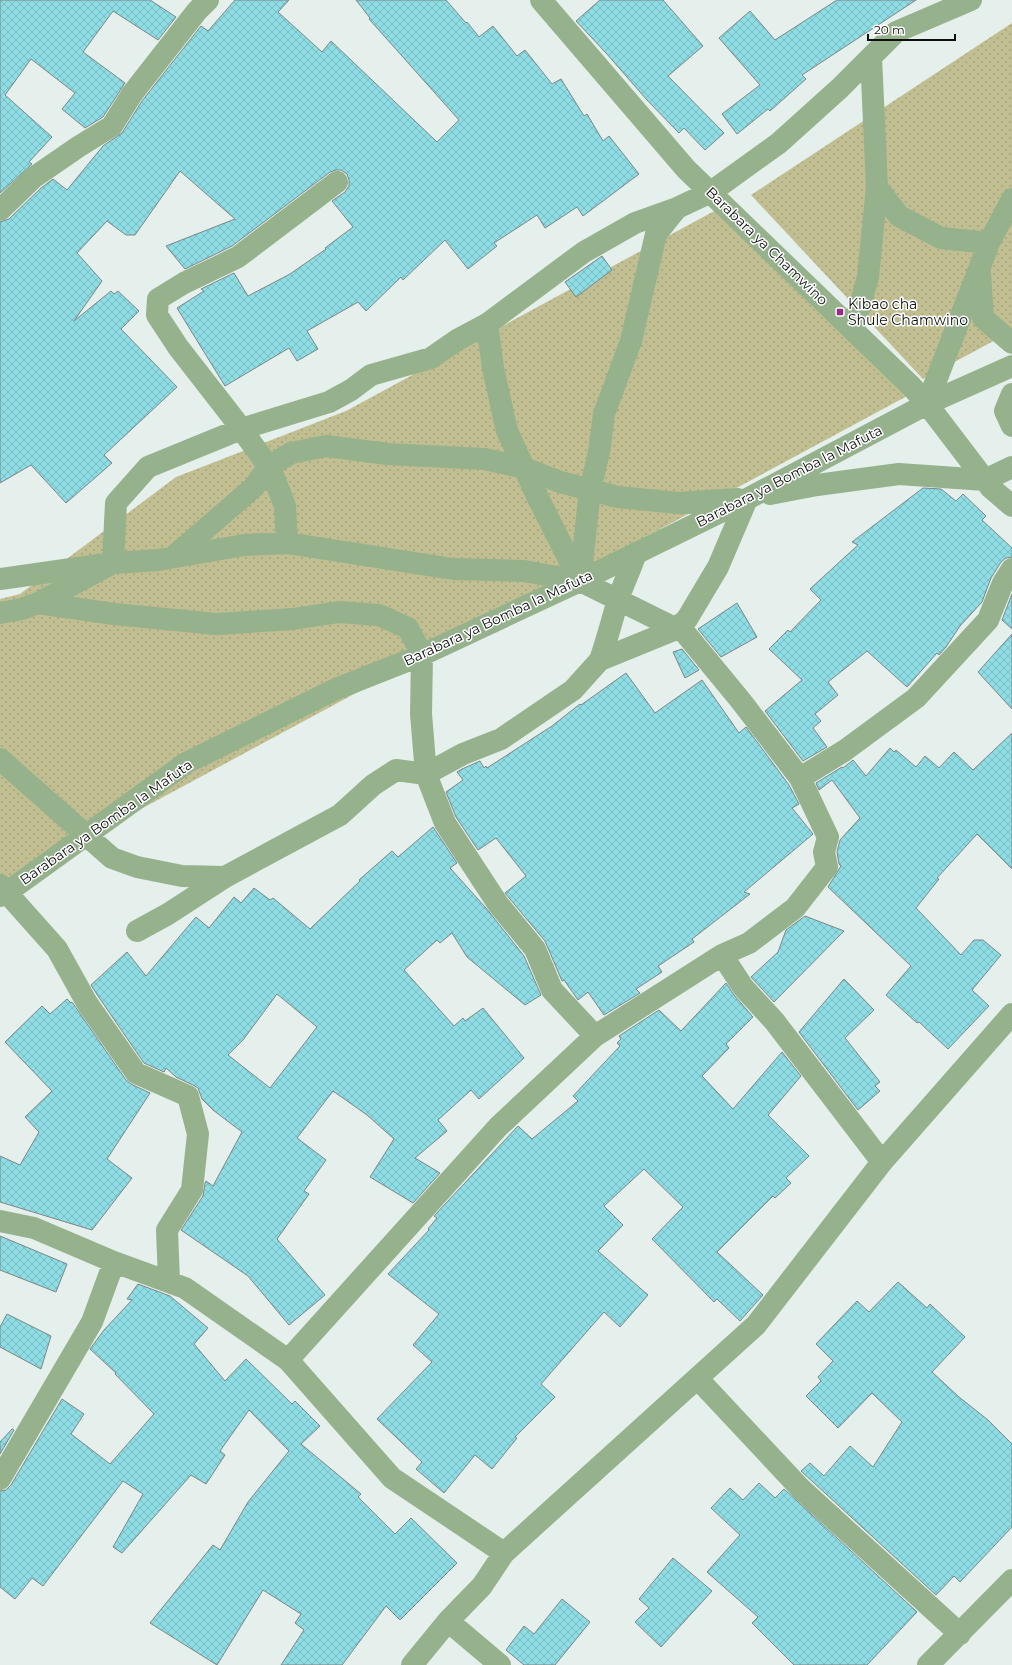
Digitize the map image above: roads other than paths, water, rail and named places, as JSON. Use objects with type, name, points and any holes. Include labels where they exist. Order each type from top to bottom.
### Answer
[{"type":"street","points":[[0,210],[33,178],[112,126],[132,94],[197,11],[208,0]]},
{"type":"street","name":"Barabara ya Chamwino","points":[[541,0],[686,169],[853,330],[927,404],[984,480],[1012,506]]},
{"type":"street","points":[[113,563],[116,503],[148,467],[241,429],[329,402],[351,390],[371,375],[431,358],[457,340],[487,324],[584,252],[636,223],[676,208],[711,192],[779,143],[840,88],[896,32],[971,0]]},
{"type":"street","points":[[853,330],[868,277],[877,187],[871,57]]},
{"type":"street","points":[[287,543],[285,506],[268,466],[178,347],[157,315],[158,299],[184,283],[238,257],[337,182]]},
{"type":"street","points":[[877,187],[899,216],[941,238],[989,244]]},
{"type":"street","points":[[927,404],[989,244],[1012,199]]},
{"type":"street","points":[[580,581],[590,490],[599,452],[604,414],[631,341],[656,234],[676,208]]},
{"type":"street","points":[[980,266],[983,318],[1012,343]]},
{"type":"street","points":[[487,324],[493,368],[508,430],[524,468],[580,581]]},
{"type":"street","name":"Barabara ya Bomba la Mafuta","points":[[2,891],[87,835],[186,764],[336,689],[422,655],[580,581],[747,499],[927,404],[1012,366]]},
{"type":"street","points":[[1012,394],[1005,411],[1012,426]]},
{"type":"street","points":[[173,558],[254,487],[268,466],[291,453],[326,446],[388,454],[485,459],[524,468],[560,482],[618,497],[678,502],[747,499],[817,485],[899,474],[984,480],[1012,467]]},
{"type":"street","points":[[600,660],[676,629],[687,619],[718,567],[747,499]]},
{"type":"street","points":[[0,579],[113,563],[173,558],[244,545],[287,543],[452,569],[524,571],[580,581],[685,633],[741,701],[800,778],[828,837],[824,852],[827,867],[795,908],[749,943],[722,956],[595,1036],[498,1127],[288,1360]]},
{"type":"street","points":[[138,931],[168,914],[225,877],[340,815],[373,785],[396,770],[426,774],[463,754],[501,739],[573,690],[600,660],[611,628],[618,600],[631,570],[636,553]]},
{"type":"street","points":[[0,614],[22,609],[38,603],[113,563]]},
{"type":"street","points":[[800,778],[844,751],[916,698],[988,620],[1002,583],[1012,569]]},
{"type":"street","points":[[38,603],[114,614],[216,624],[293,619],[339,612],[379,615],[408,628],[422,655],[421,714],[426,774],[445,823],[498,904],[535,949],[552,990],[595,1036]]},
{"type":"street","points":[[0,759],[112,858],[137,867],[182,876],[225,877]]},
{"type":"street","points":[[2,891],[57,949],[87,1003],[136,1073],[188,1096],[198,1134],[195,1166],[192,1190],[167,1230],[170,1281]]},
{"type":"street","points":[[722,956],[743,987],[775,1022],[882,1162]]},
{"type":"street","points":[[412,1665],[448,1621],[482,1586],[504,1553],[756,1326],[882,1162],[1012,1014]]},
{"type":"street","points":[[0,1221],[34,1228],[114,1262],[170,1281],[185,1288],[288,1360],[392,1478],[504,1553]]},
{"type":"street","points":[[0,1479],[92,1322],[114,1262]]},
{"type":"street","points":[[698,1378],[801,1490],[960,1634]]},
{"type":"street","points":[[928,1665],[1012,1580]]},
{"type":"street","points":[[448,1621],[500,1665]]},
{"type":"place","name":"Kibao cha Shule Chamwino","points":[[840,312]]}]
